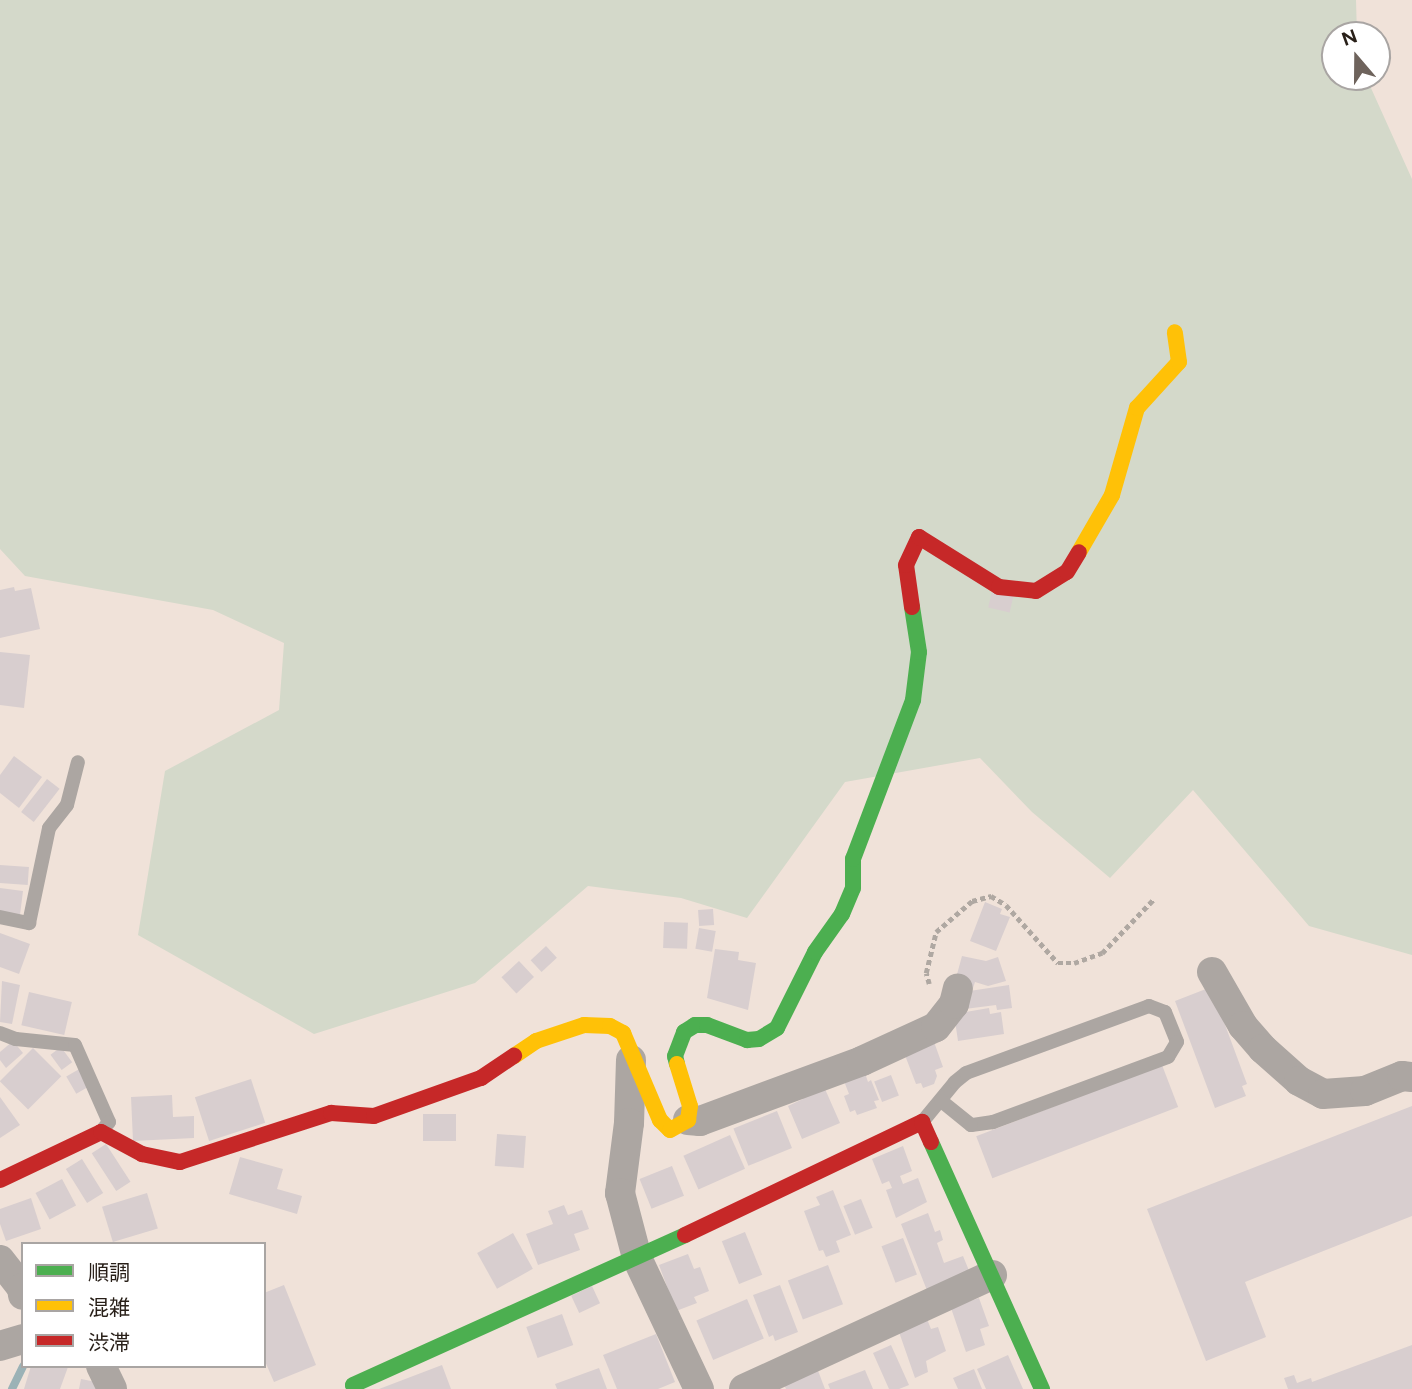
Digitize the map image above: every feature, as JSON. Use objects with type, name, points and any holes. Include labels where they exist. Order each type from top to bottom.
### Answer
[{"type":"street","points":[[688,1120],[690,1107],[675,1056],[684,1032],[695,1025],[707,1025],[747,1040],[759,1039],[777,1028],[798,981],[842,914],[853,888],[853,859],[913,700],[919,652],[906,565],[919,537],[999,587],[1036,591],[1068,572],[1112,495],[1137,408],[1179,362],[1175,332]]},
{"type":"street","points":[[1212,972],[1243,1026],[1263,1049],[1299,1081],[1323,1094],[1365,1091],[1402,1076],[1412,1077]]},
{"type":"street","points":[[0,1180],[101,1132],[142,1154],[180,1161],[331,1113],[374,1116],[481,1077],[536,1041],[583,1025],[610,1026],[623,1033],[660,1120],[670,1129],[688,1120],[700,1121],[862,1061],[936,1027],[952,1002]]},
{"type":"street","points":[[632,1050],[629,1123],[620,1193],[636,1258],[699,1389]]},
{"type":"street","points":[[351,1388],[636,1258],[922,1122],[1042,1389]]},
{"type":"street","points":[[0,1260],[21,1287]]},
{"type":"street","points":[[744,1389],[992,1275]]},
{"type":"street","points":[[0,1346],[21,1340]]},
{"type":"street","points":[[102,1368],[112,1389]]},
{"type":"lane","points":[[0,917],[29,923],[49,828],[67,806],[78,762]]},
{"type":"lane","points":[[922,1122],[966,1073],[1149,1006],[1165,1012],[1177,1042],[1168,1057],[993,1122],[971,1125],[941,1101]]},
{"type":"lane","points":[[0,1032],[16,1039],[75,1045],[109,1122],[101,1132]]},
{"type":"path","points":[[952,1002],[926,973],[936,932],[949,918],[972,901],[991,895],[1006,905],[1058,964],[1074,963],[1102,953],[1153,900]]},
{"type":"green space","points":[[0,0],[1356,0],[1357,21],[1321,21],[1321,91],[1372,91],[1412,179],[1412,955],[1309,926],[1193,790],[1110,878],[1032,812],[980,758],[845,782],[747,918],[681,898],[588,886],[475,983],[314,1034],[138,935],[165,771],[279,710],[284,643],[213,610],[25,576],[0,549]]},
{"type":"building","points":[[14,587],[15,591],[31,588],[40,629],[0,638],[0,590]]},
{"type":"building","points":[[992,591],[1013,596],[1010,613],[988,608]]},
{"type":"building","points":[[0,652],[30,655],[24,708],[0,705]]},
{"type":"building","points":[[14,756],[42,777],[19,808],[0,793],[0,775]]},
{"type":"building","points":[[47,779],[60,789],[34,822],[21,812]]},
{"type":"building","points":[[0,865],[29,867],[28,885],[0,883]]},
{"type":"building","points":[[0,888],[23,891],[20,915],[0,913]]},
{"type":"building","points":[[985,902],[1002,909],[1000,914],[1010,917],[996,951],[970,941]]},
{"type":"building","points":[[713,909],[714,925],[699,926],[698,910]]},
{"type":"building","points":[[664,922],[688,923],[687,949],[663,948]]},
{"type":"building","points":[[699,928],[716,931],[712,952],[695,949]]},
{"type":"building","points":[[0,933],[30,944],[19,974],[0,967]]},
{"type":"building","points":[[546,946],[557,958],[542,972],[531,960]]},
{"type":"building","points":[[715,949],[739,952],[738,960],[756,963],[748,1010],[707,998]]},
{"type":"building","points":[[962,956],[986,961],[998,957],[1006,981],[988,986],[975,982],[973,988],[965,985],[956,978]]},
{"type":"building","points":[[519,961],[534,977],[516,993],[501,977]]},
{"type":"building","points":[[2,981],[20,985],[12,1024],[0,1022]]},
{"type":"building","points":[[1009,985],[1012,1008],[997,1010],[996,1005],[965,1009],[963,992]]},
{"type":"building","points":[[1211,987],[1247,1084],[1242,1086],[1246,1096],[1215,1108],[1175,1001]]},
{"type":"building","points":[[29,992],[72,1002],[64,1035],[21,1025]]},
{"type":"building","points":[[989,1008],[990,1014],[1001,1012],[1004,1034],[958,1041],[954,1014]]},
{"type":"building","points":[[933,1039],[943,1067],[935,1070],[937,1076],[934,1084],[923,1088],[921,1083],[916,1084],[903,1050]]},
{"type":"building","points":[[13,1041],[23,1053],[6,1068],[0,1060],[0,1052]]},
{"type":"building","points":[[61,1047],[72,1062],[62,1070],[50,1055]]},
{"type":"building","points":[[33,1048],[61,1076],[28,1110],[0,1081]]},
{"type":"building","points":[[1162,1065],[1178,1107],[992,1178],[976,1136]]},
{"type":"building","points":[[81,1068],[91,1085],[76,1094],[66,1076]]},
{"type":"building","points":[[865,1073],[868,1082],[871,1080],[879,1100],[874,1101],[877,1108],[857,1115],[855,1110],[850,1112],[844,1096],[849,1094],[844,1081]]},
{"type":"building","points":[[891,1075],[899,1096],[882,1102],[874,1081]]},
{"type":"building","points":[[251,1079],[265,1123],[209,1141],[195,1097]]},
{"type":"building","points":[[825,1089],[840,1123],[802,1139],[788,1106],[803,1099],[801,1095]]},
{"type":"building","points":[[172,1095],[173,1117],[194,1116],[194,1138],[133,1141],[131,1097]]},
{"type":"building","points":[[0,1097],[20,1125],[0,1138]]},
{"type":"building","points":[[1412,1106],[1412,1216],[1245,1282],[1266,1337],[1206,1361],[1147,1209]]},
{"type":"building","points":[[777,1111],[792,1148],[748,1166],[733,1129]]},
{"type":"building","points":[[423,1114],[456,1114],[456,1141],[423,1141]]},
{"type":"building","points":[[497,1134],[526,1136],[524,1168],[495,1166]]},
{"type":"building","points":[[730,1135],[745,1169],[698,1190],[683,1156]]},
{"type":"building","points":[[106,1144],[131,1182],[116,1191],[92,1153]]},
{"type":"building","points":[[903,1146],[912,1171],[900,1176],[903,1184],[918,1178],[927,1202],[896,1218],[886,1190],[892,1188],[889,1181],[882,1184],[872,1159]]},
{"type":"building","points":[[240,1157],[283,1169],[277,1189],[302,1196],[297,1214],[229,1194]]},
{"type":"building","points":[[82,1159],[103,1193],[87,1203],[66,1169]]},
{"type":"building","points":[[672,1166],[684,1196],[652,1209],[640,1179]]},
{"type":"building","points":[[62,1179],[76,1205],[50,1220],[36,1193]]},
{"type":"building","points":[[833,1190],[851,1235],[836,1241],[840,1252],[826,1257],[823,1250],[819,1251],[804,1211],[820,1205],[816,1197]]},
{"type":"building","points":[[147,1193],[158,1228],[113,1242],[102,1207]]},
{"type":"building","points":[[31,1198],[41,1229],[6,1241],[0,1224],[0,1209]]},
{"type":"building","points":[[861,1199],[873,1228],[855,1235],[843,1206]]},
{"type":"building","points":[[564,1205],[568,1215],[582,1210],[589,1229],[574,1234],[580,1250],[538,1265],[526,1234],[553,1224],[548,1211]]},
{"type":"building","points":[[928,1213],[935,1232],[940,1230],[943,1240],[937,1243],[944,1263],[963,1256],[970,1273],[928,1293],[901,1224]]},
{"type":"building","points":[[745,1232],[762,1275],[739,1284],[722,1241]]},
{"type":"building","points":[[513,1233],[533,1269],[497,1289],[477,1253]]},
{"type":"building","points":[[903,1238],[917,1274],[896,1283],[882,1246]]},
{"type":"building","points":[[688,1254],[694,1269],[700,1267],[709,1291],[694,1297],[697,1303],[676,1311],[659,1265]]},
{"type":"building","points":[[828,1265],[843,1304],[803,1320],[788,1280]]},
{"type":"building","points":[[284,1285],[316,1365],[274,1382],[266,1364],[266,1292]]},
{"type":"building","points":[[780,1285],[798,1332],[775,1341],[773,1335],[769,1337],[753,1295]]},
{"type":"building","points":[[592,1286],[600,1303],[579,1313],[571,1296]]},
{"type":"building","points":[[979,1298],[989,1326],[980,1329],[985,1345],[966,1352],[951,1308]]},
{"type":"building","points":[[747,1299],[764,1339],[713,1360],[696,1320]]},
{"type":"building","points":[[562,1314],[573,1345],[538,1358],[526,1327]]},
{"type":"building","points":[[927,1319],[931,1329],[938,1327],[946,1351],[926,1361],[928,1372],[915,1378],[899,1332]]},
{"type":"building","points":[[656,1334],[675,1382],[658,1389],[617,1389],[603,1355]]},
{"type":"building","points":[[891,1345],[909,1385],[899,1389],[889,1389],[873,1353]]},
{"type":"building","points":[[1412,1345],[1412,1389],[1288,1389],[1284,1378],[1294,1375],[1297,1383],[1311,1378],[1312,1382]]},
{"type":"building","points":[[1008,1355],[1023,1389],[986,1389],[977,1369]]},
{"type":"building","points":[[442,1365],[451,1389],[379,1389]]},
{"type":"building","points":[[30,1368],[68,1368],[60,1389],[24,1389]]},
{"type":"building","points":[[599,1368],[607,1389],[557,1389],[555,1384]]},
{"type":"building","points":[[817,1368],[825,1389],[786,1389],[783,1382]]},
{"type":"building","points":[[974,1369],[982,1389],[958,1389],[953,1378]]},
{"type":"building","points":[[865,1370],[873,1389],[830,1389],[828,1384]]},
{"type":"building","points":[[81,1379],[101,1383],[100,1389],[79,1389]]},
{"type":"waterway","points":[[12,1389],[22,1368]]},
{"type":"traffic: fast","points":[[677,1064],[675,1056],[684,1032],[695,1025],[707,1025],[747,1040],[759,1039],[777,1028],[815,952],[842,914],[853,888],[853,859],[913,700],[919,652],[912,607]]},
{"type":"traffic: fast","points":[[931,1142],[1042,1389]]},
{"type":"traffic: fast","points":[[355,1389],[353,1385],[685,1235]]},
{"type":"traffic: slow","points":[[1079,552],[1112,495],[1137,408],[1179,362],[1175,332]]},
{"type":"traffic: slow","points":[[514,1056],[536,1041],[584,1025],[610,1026],[623,1033],[660,1120],[670,1130],[688,1120],[690,1106],[677,1064]]},
{"type":"traffic: jam","points":[[912,607],[906,565],[919,537],[999,587],[1036,591],[1067,572],[1079,552]]},
{"type":"traffic: jam","points":[[0,1180],[101,1132],[142,1154],[180,1162],[331,1113],[374,1116],[481,1078],[514,1056]]},
{"type":"traffic: jam","points":[[685,1235],[922,1122],[931,1142]]}]
